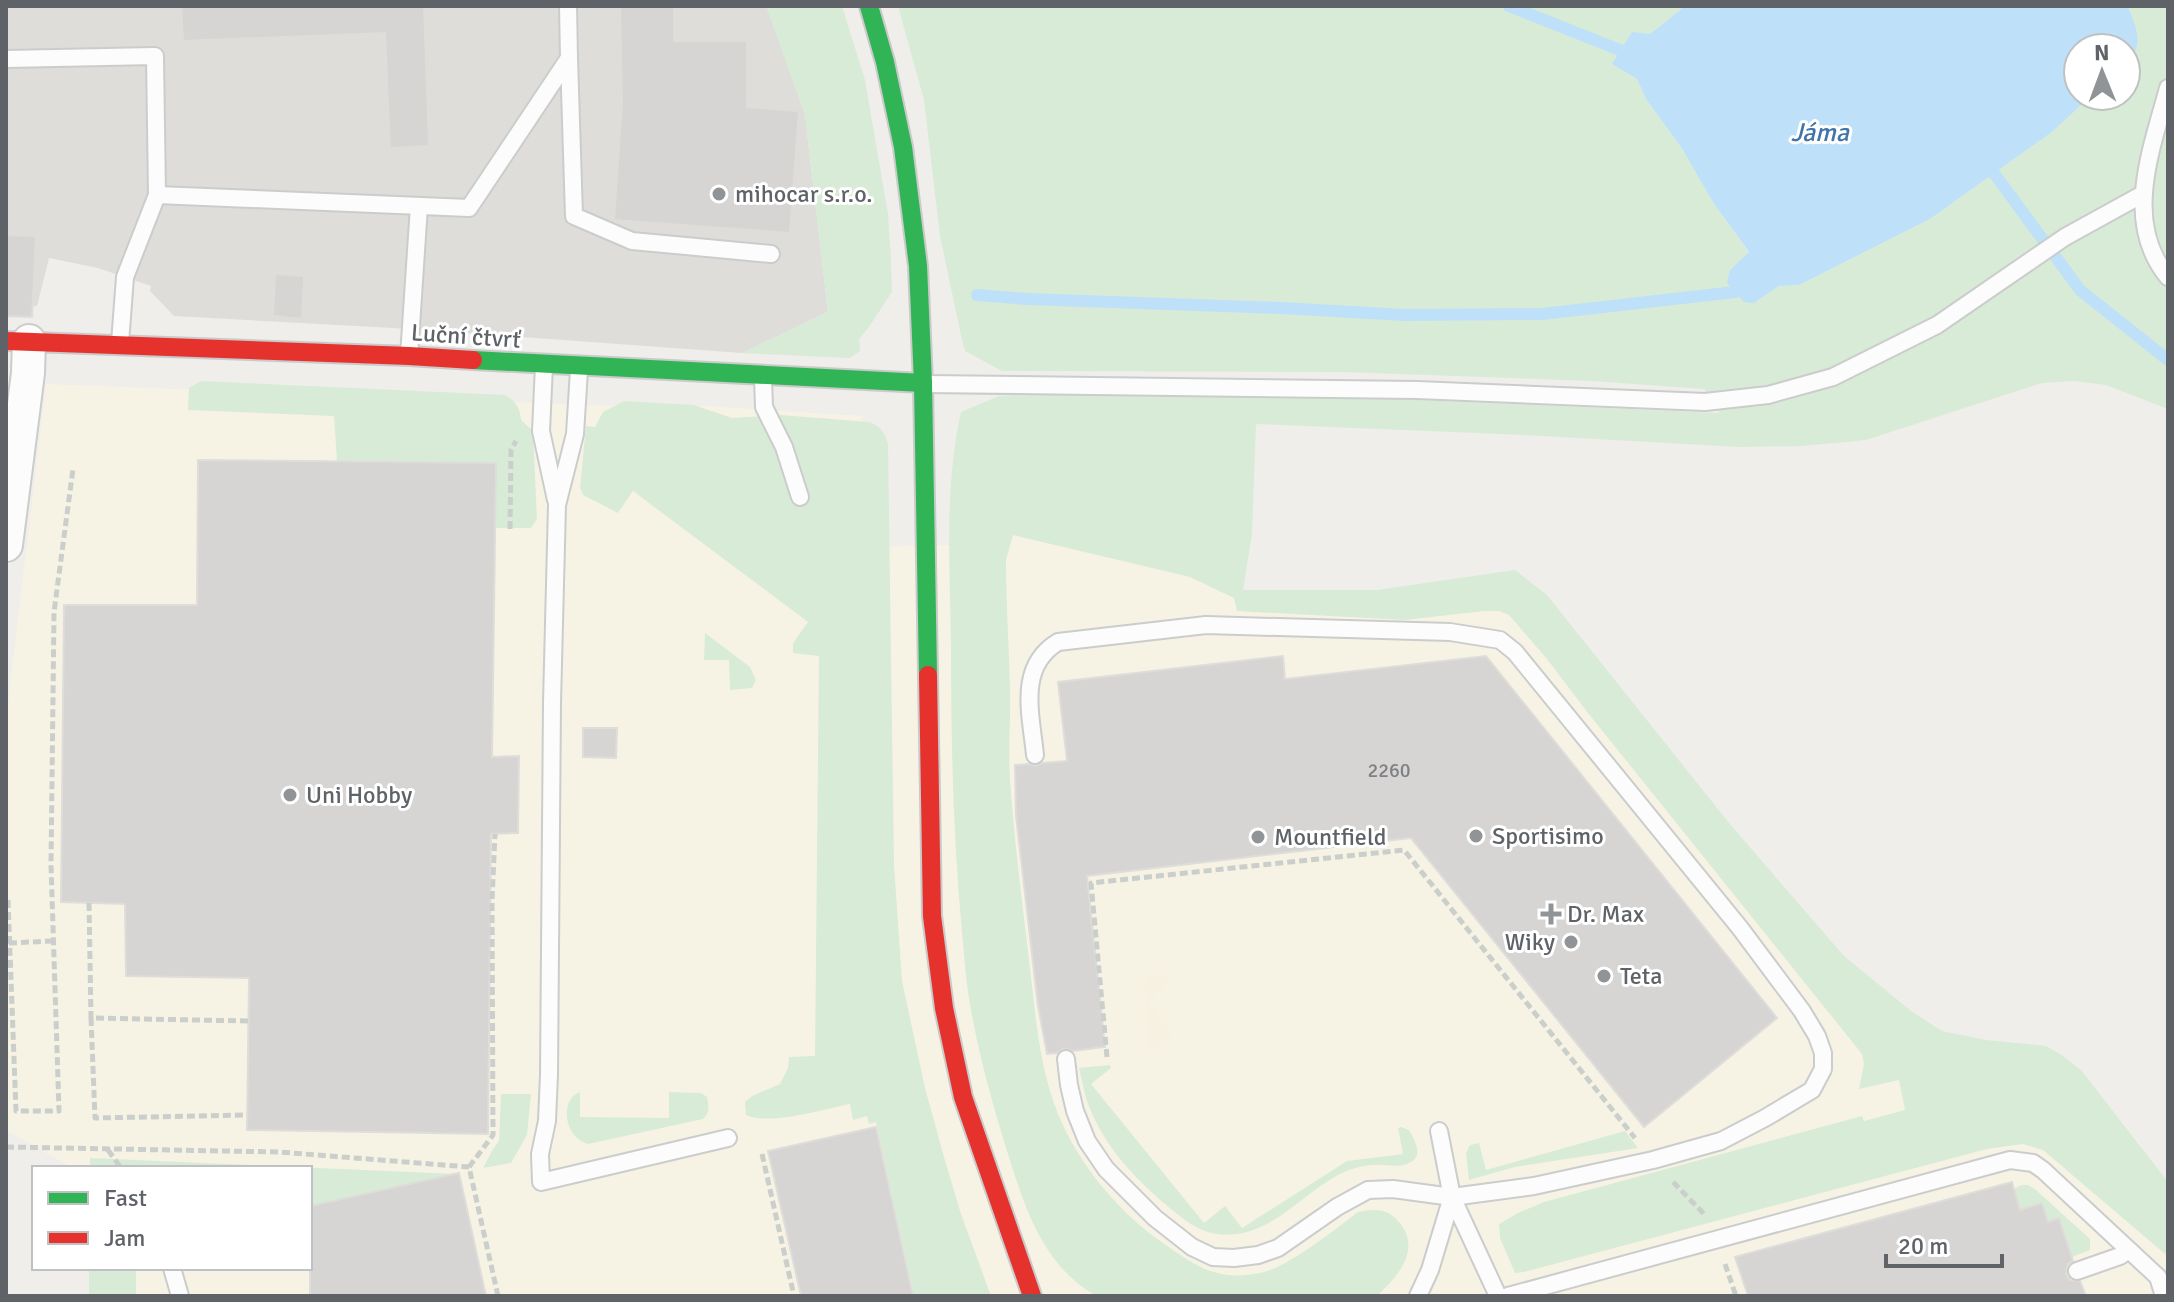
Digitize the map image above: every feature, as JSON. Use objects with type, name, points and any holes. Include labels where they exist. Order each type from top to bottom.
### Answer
[{"type":"street","points":[[869,6],[885,62],[903,147],[918,266],[923,383],[932,916],[944,1008],[963,1097],[1032,1296]]},
{"type":"street","points":[[6,545],[28,373],[17,341]]},
{"type":"street","name":"Luční čtvrť","points":[[17,341],[409,356],[923,383]]},
{"type":"lane","points":[[568,6],[574,216],[632,241],[771,254]]},
{"type":"lane","points":[[6,59],[155,56],[157,195],[125,277],[119,345]]},
{"type":"lane","points":[[157,195],[469,208],[569,58]]},
{"type":"lane","points":[[2168,88],[2143,194],[2143,216],[2149,241],[2160,267],[2168,277]]},
{"type":"lane","points":[[923,383],[1417,390],[1705,402],[1768,395],[1833,377],[1937,325],[2065,237],[2143,194]]},
{"type":"lane","points":[[409,356],[419,206]]},
{"type":"lane","points":[[544,365],[541,431],[557,505]]},
{"type":"lane","points":[[579,367],[575,434],[557,505],[550,796],[549,1075],[547,1121],[540,1154],[541,1182],[728,1138]]},
{"type":"lane","points":[[763,376],[764,407],[784,447],[800,497]]},
{"type":"lane","points":[[1035,755],[1029,688],[1036,662],[1045,650],[1058,642],[1206,625],[1450,632],[1500,640],[1515,652],[1740,928],[1817,1036],[1823,1053],[1823,1069],[1812,1090],[1721,1141],[1653,1160],[1534,1186],[1452,1197],[1393,1189],[1368,1190],[1337,1207],[1278,1248],[1234,1258],[1213,1257],[1192,1247],[1155,1218],[1106,1169],[1087,1141],[1075,1111],[1066,1059]]},
{"type":"lane","points":[[1439,1131],[1452,1197],[1498,1296]]},
{"type":"lane","points":[[1508,1296],[2010,1160],[2033,1163],[2043,1170],[2158,1277],[2164,1296]]},
{"type":"lane","points":[[1418,1296],[1430,1270],[1452,1197]]},
{"type":"lane","points":[[2077,1271],[2120,1256],[2128,1250]]},
{"type":"lane","points":[[173,1270],[180,1296]]},
{"type":"path","points":[[8,900],[16,1111],[59,1111],[51,865],[54,612],[73,469]]},
{"type":"path","points":[[495,834],[492,901],[493,1135],[469,1167],[498,1296]]},
{"type":"path","points":[[1107,1057],[1091,883],[1404,850],[1653,1160],[1725,1237],[1724,1259],[1736,1296]]},
{"type":"path","points":[[89,903],[95,1118],[247,1115]]},
{"type":"path","points":[[9,943],[53,941]]},
{"type":"path","points":[[91,1018],[248,1021]]},
{"type":"path","points":[[6,1147],[279,1152],[469,1167]]},
{"type":"path","points":[[108,1149],[120,1166]]},
{"type":"path","points":[[762,1154],[794,1296]]},
{"type":"shaded area","points":[[6,6],[769,6],[805,115],[828,312],[742,353],[411,329],[174,316],[150,291],[151,286],[98,268],[49,258],[37,306],[6,305]]},
{"type":"shaded area","points":[[46,384],[613,406],[624,401],[862,416],[873,547],[950,545],[1005,560],[1012,535],[1190,575],[1242,601],[1515,580],[1938,1106],[2073,1064],[2082,1071],[2141,1146],[2168,1232],[2168,1296],[90,1296],[90,1270],[312,1270],[312,1166],[69,1166],[6,1130],[6,721]]},
{"type":"green space","points":[[766,6],[842,6],[865,80],[888,214],[892,292],[859,339],[860,351],[850,358],[742,353],[828,312],[805,115]]},
{"type":"green space","points":[[898,6],[1685,6],[1612,64],[1637,79],[1646,99],[1681,147],[1714,204],[1749,253],[1730,270],[1757,301],[1779,286],[1799,285],[1930,219],[2052,132],[2074,112],[2142,112],[2142,32],[2135,32],[2128,6],[2168,6],[2168,409],[2106,385],[2074,381],[2042,383],[1866,440],[1802,446],[1740,447],[1256,424],[1252,534],[1243,590],[1377,590],[1515,570],[1547,595],[1729,823],[1844,956],[1911,1011],[1942,1031],[1986,1040],[2046,1046],[2082,1071],[2168,1182],[2168,1248],[2165,1254],[2043,1150],[2023,1144],[1987,1149],[1515,1273],[1500,1238],[1499,1224],[1518,1213],[1544,1202],[1862,1116],[1864,1121],[1905,1110],[1899,1080],[1859,1089],[1864,1064],[1862,1054],[1509,615],[1484,611],[1405,620],[1237,611],[1234,598],[1190,577],[1013,535],[1006,560],[1009,767],[1014,824],[1041,1051],[1054,1103],[1072,1142],[1111,1197],[1143,1228],[1184,1257],[1218,1273],[1244,1275],[1272,1269],[1298,1256],[1358,1212],[1364,1211],[1380,1210],[1389,1214],[1405,1231],[1408,1242],[1405,1262],[1377,1296],[1097,1296],[1078,1284],[1049,1252],[1029,1213],[984,1072],[967,984],[955,825],[949,559],[952,470],[961,412],[999,396],[1092,393],[1396,399],[1720,413],[1704,389],[1592,381],[1342,372],[1002,371],[965,351],[940,236],[924,100]]},
{"type":"green space","points":[[201,381],[505,395],[515,402],[521,420],[533,431],[537,519],[531,528],[495,528],[495,463],[337,461],[334,416],[188,410],[189,388]]},
{"type":"green space","points":[[624,401],[694,405],[732,418],[781,415],[869,422],[885,436],[888,444],[894,865],[902,981],[925,1088],[944,1157],[991,1296],[914,1296],[876,1122],[869,1124],[867,1116],[853,1120],[850,1104],[782,1118],[746,1115],[745,1102],[780,1084],[788,1068],[789,1057],[815,1056],[819,656],[793,653],[793,643],[808,622],[633,491],[618,513],[583,495],[580,488],[586,426],[595,427],[603,412]]},
{"type":"green space","points":[[705,633],[750,667],[756,680],[752,688],[730,690],[729,660],[704,660]]},
{"type":"green space","points":[[1110,1065],[1111,1068],[1091,1084],[1204,1223],[1225,1206],[1242,1228],[1347,1161],[1403,1154],[1398,1128],[1401,1127],[1409,1130],[1417,1147],[1417,1155],[1403,1165],[1366,1166],[1344,1172],[1268,1224],[1252,1231],[1217,1234],[1202,1230],[1177,1214],[1130,1171],[1102,1133],[1088,1104],[1079,1068]]},
{"type":"green space","points":[[580,1092],[580,1117],[669,1118],[669,1092],[701,1093],[707,1097],[708,1109],[703,1119],[588,1144],[574,1134],[567,1118],[569,1102]]},
{"type":"green space","points":[[501,1094],[531,1094],[527,1135],[511,1163],[483,1168],[499,1141]]},
{"type":"green space","points":[[1625,1131],[1638,1148],[1515,1167],[1469,1180],[1466,1153],[1470,1145],[1479,1143],[1486,1170]]},
{"type":"green space","points":[[90,1158],[274,1166],[90,1166]]},
{"type":"green space","points":[[312,1168],[457,1174],[312,1207]]},
{"type":"green space","points":[[2021,1185],[2036,1190],[2090,1239],[2090,1250],[2072,1257],[2059,1218],[2026,1229],[2014,1189]]},
{"type":"green space","points":[[89,1270],[136,1270],[136,1296],[89,1296]]},
{"type":"sand","points":[[1159,973],[1168,982],[1148,1002],[1171,1035],[1151,1050],[1148,1045],[1145,983],[1147,978]]},
{"type":"water","name":"Jáma","points":[[1685,6],[2128,6],[2137,32],[2062,32],[2062,112],[2074,112],[2052,132],[1930,219],[1799,285],[1779,286],[1754,303],[1744,302],[1727,283],[1730,270],[1749,252],[1646,99],[1637,79],[1612,64],[1632,32],[1650,34]]},
{"type":"building","points":[[181,6],[424,6],[429,146],[390,148],[385,33],[183,41]]},
{"type":"building","points":[[620,6],[674,6],[674,41],[747,41],[747,107],[799,111],[790,233],[614,220],[622,103]]},
{"type":"building","points":[[6,235],[36,236],[32,317],[6,316]]},
{"type":"building","points":[[275,274],[304,276],[302,319],[273,316]]},
{"type":"building","name":"Uni Hobby","points":[[198,460],[496,463],[492,757],[519,756],[518,833],[491,834],[488,1134],[247,1130],[249,978],[126,976],[125,904],[61,902],[64,605],[197,605]]},
{"type":"building","points":[[1283,656],[1285,679],[1486,656],[1777,1018],[1644,1127],[1411,838],[1087,876],[1105,1047],[1073,1051],[1064,1048],[1047,1054],[1038,1006],[1016,816],[1015,765],[1036,766],[1067,761],[1058,682]]},
{"type":"building","points":[[583,728],[617,728],[616,758],[583,757]]},
{"type":"building","points":[[876,1127],[913,1296],[801,1296],[768,1151]]},
{"type":"building","points":[[459,1173],[486,1296],[310,1296],[312,1206]]},
{"type":"building","points":[[2012,1182],[2020,1210],[2042,1203],[2048,1222],[2059,1218],[2073,1261],[2068,1264],[2066,1274],[2070,1280],[2080,1281],[2086,1296],[1748,1296],[1735,1257]]},
{"type":"waterway","points":[[1509,6],[1620,50],[1633,52]]},
{"type":"waterway","points":[[1985,161],[2080,290],[2168,360]]},
{"type":"waterway","points":[[977,295],[1404,315],[1542,314],[1735,292],[1748,282]]},
{"type":"traffic: fast","points":[[869,6],[885,62],[903,147],[918,266],[928,675]]},
{"type":"traffic: fast","points":[[473,360],[923,383]]},
{"type":"traffic: jam","points":[[6,341],[473,360]]},
{"type":"traffic: jam","points":[[928,675],[932,916],[944,1008],[963,1097],[1032,1296]]},
{"type":"place","name":"mihocar s.r.o.","points":[[719,194]]},
{"type":"place","name":"Uni Hobby","points":[[290,795]]},
{"type":"place","name":"Sportisimo","points":[[1476,836]]},
{"type":"place","name":"Mountfield","points":[[1258,837]]},
{"type":"place","name":"Dr. Max","points":[[1551,914]]},
{"type":"place","name":"Wiky","points":[[1571,942]]},
{"type":"place","name":"Teta","points":[[1604,976]]}]
